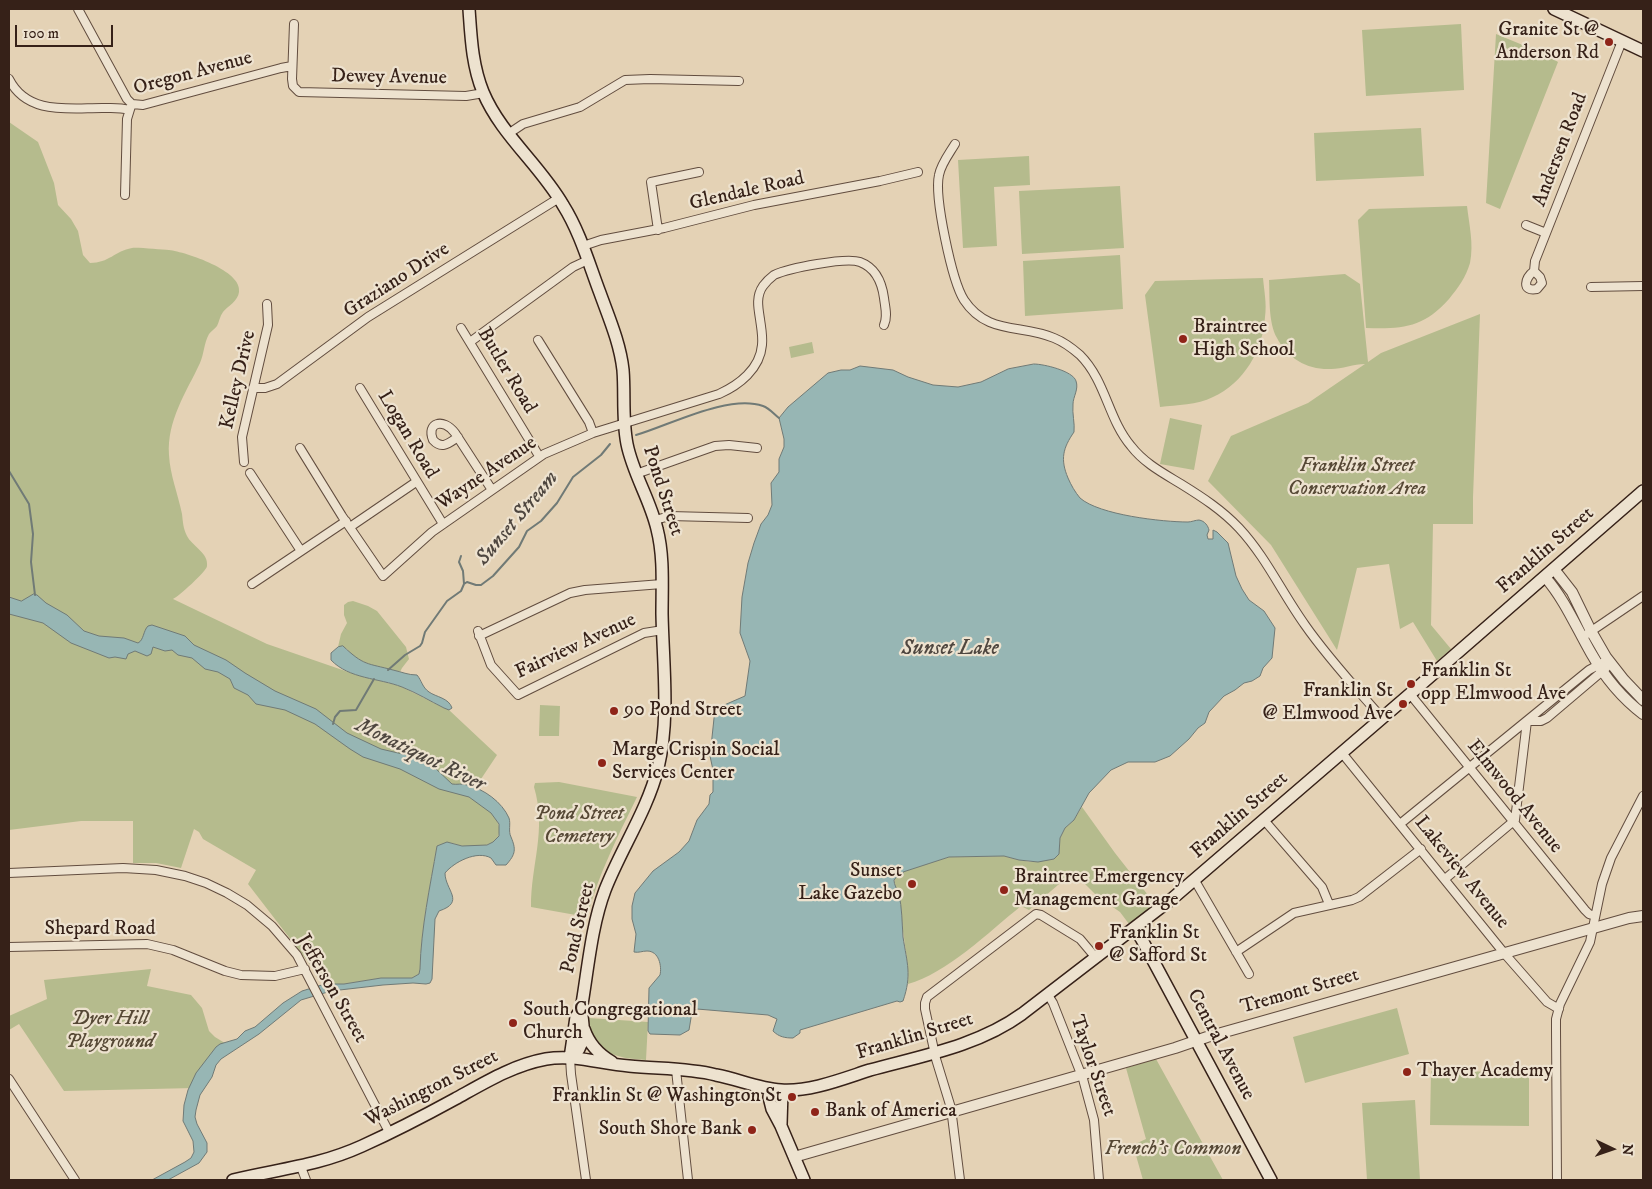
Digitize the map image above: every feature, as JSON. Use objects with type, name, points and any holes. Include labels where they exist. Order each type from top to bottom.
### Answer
[{"type":"main road","name":"Pond Street","points":[[469,9],[473,54],[484,93],[493,112],[559,198],[588,260],[620,352],[623,374],[624,423],[628,447],[636,474],[655,520],[661,553],[664,721],[658,765],[647,798],[603,896],[594,930],[581,1010],[583,1024],[581,1045],[570,1058]]},
{"type":"main road","points":[[1554,9],[1643,51]]},
{"type":"main road","name":"Franklin Street","points":[[782,1091],[816,1086],[935,1052],[982,1037],[1011,1022],[1134,929],[1194,879],[1545,578],[1643,491]]},
{"type":"main road","name":"Central Avenue","points":[[1134,929],[1141,938],[1271,1180]]},
{"type":"main road","name":"Pond Street","points":[[570,1058],[576,1016],[581,1010]]},
{"type":"main road","points":[[583,1024],[587,1036],[595,1049],[611,1061],[622,1066]]},
{"type":"main road","name":"Washington Street","points":[[233,1180],[301,1167],[344,1154],[511,1070],[539,1060],[570,1058],[622,1066],[712,1074],[782,1091]]},
{"type":"main road","points":[[770,1089],[769,1097],[772,1109],[782,1126]]},
{"type":"main road","points":[[782,1091],[780,1117],[782,1126],[804,1180]]},
{"type":"street","points":[[9,79],[16,92],[52,108],[130,107],[78,9]]},
{"type":"street","points":[[292,66],[294,24]]},
{"type":"street","name":"Andersen Road","points":[[1534,272],[1546,233],[1622,41]]},
{"type":"street","name":"Oregon Avenue","points":[[125,195],[127,119],[130,107],[292,66]]},
{"type":"street","name":"Dewey Avenue","points":[[292,66],[292,83],[295,89],[302,92],[466,96],[484,93]]},
{"type":"street","points":[[508,134],[523,124],[576,109],[625,80],[739,81]]},
{"type":"street","points":[[955,144],[940,170],[938,191],[952,272],[958,290],[968,305],[987,322],[1001,327],[1053,337],[1067,345],[1082,358],[1096,375],[1114,421],[1132,448],[1155,468],[1216,507],[1246,536],[1313,636],[1382,718]]},
{"type":"street","points":[[658,230],[651,182],[699,172]]},
{"type":"street","name":"Glendale Road","points":[[583,246],[601,240],[658,230],[754,205],[918,172]]},
{"type":"street","name":"Graziano Drive","points":[[253,388],[265,388],[277,384],[368,318],[559,198]]},
{"type":"street","points":[[1526,225],[1546,233]]},
{"type":"street","points":[[470,342],[573,267],[588,260]]},
{"type":"street","name":"Wayne Avenue","points":[[348,524],[383,576],[443,524],[540,456],[593,433],[719,394],[734,387],[757,363],[763,339],[758,300],[760,292],[767,281],[779,274],[836,261],[851,260],[860,262],[872,269],[881,283],[886,313],[884,324]]},
{"type":"street","points":[[1591,287],[1643,286]]},
{"type":"street","name":"Kelley Drive","points":[[244,462],[242,437],[268,325],[267,304]]},
{"type":"street","name":"Butler Road","points":[[461,328],[540,456]]},
{"type":"street","points":[[538,340],[589,422],[593,433]]},
{"type":"street","name":"Logan Road","points":[[360,388],[443,524]]},
{"type":"street","points":[[458,437],[492,490]]},
{"type":"street","points":[[636,474],[715,446],[729,445],[757,448]]},
{"type":"street","points":[[300,448],[348,524]]},
{"type":"street","points":[[250,473],[301,551]]},
{"type":"street","points":[[252,584],[301,551],[416,482]]},
{"type":"street","points":[[655,520],[673,516],[748,518]]},
{"type":"street","points":[[1554,569],[1572,592],[1600,668],[1624,697],[1643,714]]},
{"type":"street","points":[[1545,578],[1609,662],[1643,700]]},
{"type":"street","name":"Fairview Avenue","points":[[662,584],[570,592],[479,633],[489,661],[494,669],[518,695],[644,633],[663,630]]},
{"type":"street","points":[[1587,634],[1643,596]]},
{"type":"street","points":[[1400,824],[1527,721],[1609,662]]},
{"type":"street","name":"Elmwood Avenue","points":[[1410,694],[1585,910],[1595,916]]},
{"type":"street","points":[[1445,879],[1514,822],[1517,814],[1527,721]]},
{"type":"street","name":"Lakeview Avenue","points":[[1342,753],[1504,952],[1547,1002],[1559,1009]]},
{"type":"street","points":[[1557,1180],[1556,1024],[1559,1009],[1588,947],[1602,884],[1611,858],[1643,796]]},
{"type":"street","points":[[1264,820],[1322,887],[1329,904]]},
{"type":"street","points":[[1236,952],[1290,914],[1360,897],[1421,849]]},
{"type":"street","name":"Jefferson Street","points":[[9,873],[137,868],[163,871],[192,878],[227,893],[259,914],[288,943],[305,969],[389,1132]]},
{"type":"street","points":[[1194,879],[1249,974]]},
{"type":"street","points":[[960,1180],[951,1112],[925,1009],[927,997],[1034,914],[1041,915],[1076,936],[1096,958]]},
{"type":"street","name":"Tremont Street","points":[[794,1157],[1504,952],[1643,916]]},
{"type":"street","name":"Shepard Road","points":[[9,947],[147,944],[173,950],[225,971],[241,975],[275,976],[305,969]]},
{"type":"street","name":"Taylor Street","points":[[1048,995],[1053,1003],[1081,1075],[1096,1125],[1100,1180]]},
{"type":"street","points":[[570,1058],[586,1180]]},
{"type":"street","points":[[676,1070],[688,1180]]},
{"type":"street","points":[[9,1079],[74,1180]]},
{"type":"street","points":[[301,1167],[306,1180]]},
{"type":"green space","points":[[1461,24],[1464,90],[1366,96],[1362,30]]},
{"type":"green space","points":[[1496,34],[1547,55],[1558,62],[1500,209],[1486,203]]},
{"type":"green space","points":[[9,122],[38,142],[54,183],[58,205],[71,219],[78,231],[83,255],[90,263],[102,261],[132,248],[169,250],[188,254],[212,264],[223,270],[238,284],[239,292],[237,298],[223,312],[217,326],[207,337],[200,363],[178,407],[171,430],[169,455],[184,528],[189,540],[203,553],[207,561],[206,569],[198,578],[173,599],[267,644],[357,675],[400,686],[449,710],[497,755],[469,797],[495,817],[498,822],[499,834],[493,842],[482,846],[462,846],[452,843],[437,846],[424,923],[420,969],[419,974],[412,978],[381,978],[344,984],[325,984],[248,884],[256,870],[203,839],[199,832],[194,829],[181,868],[156,863],[133,863],[133,821],[81,821],[9,830]]},
{"type":"green space","points":[[1421,128],[1424,176],[1316,181],[1314,133]]},
{"type":"green space","points":[[1029,156],[1030,185],[994,187],[997,246],[963,248],[958,160]]},
{"type":"green space","points":[[1120,186],[1124,248],[1022,254],[1019,191]]},
{"type":"green space","points":[[1467,206],[1471,241],[1470,263],[1461,282],[1449,299],[1430,316],[1412,325],[1391,328],[1366,328],[1358,220],[1369,209]]},
{"type":"green space","points":[[1120,255],[1123,309],[1025,316],[1023,261]]},
{"type":"green space","name":"Franklin Street Conservation Area","points":[[1345,274],[1360,284],[1368,362],[1381,353],[1480,314],[1473,524],[1433,524],[1431,625],[1451,649],[1437,661],[1413,622],[1400,629],[1389,564],[1357,568],[1337,650],[1271,545],[1208,481],[1231,436],[1308,403],[1365,364],[1331,369],[1314,368],[1300,362],[1287,352],[1277,338],[1272,325],[1269,280]]},
{"type":"green space","points":[[1263,278],[1266,307],[1263,329],[1256,353],[1243,374],[1224,391],[1207,400],[1160,407],[1145,295],[1155,281]]},
{"type":"green space","points":[[812,342],[814,353],[791,358],[789,347]]},
{"type":"green space","points":[[1170,418],[1202,425],[1194,470],[1160,464]]},
{"type":"green space","points":[[353,601],[377,611],[406,647],[409,659],[400,672],[364,663],[347,649],[338,647],[341,634],[347,623],[344,615],[344,605]]},
{"type":"green space","points":[[540,705],[560,706],[559,736],[539,736]]},
{"type":"green space","name":"Pond Street Cemetery","points":[[559,782],[637,797],[603,871],[587,917],[531,907],[539,833],[538,803],[534,787],[535,783]]},
{"type":"green space","points":[[1082,807],[1155,904],[1129,924],[1120,912],[1098,897],[1073,872],[1029,910],[1021,906],[952,962],[922,979],[908,984],[908,967],[901,907],[895,877],[899,873],[901,876],[903,875],[902,872],[949,857],[1004,856],[1031,862],[1054,859],[1065,828],[1074,820]]},
{"type":"green space","name":"Dyer Hill Playground","points":[[151,969],[147,986],[191,995],[202,1008],[209,1031],[228,1045],[194,1088],[64,1091],[19,1024],[9,1030],[9,1016],[47,999],[44,980]]},
{"type":"green space","points":[[1397,1008],[1409,1054],[1305,1083],[1293,1037]]},
{"type":"green space","points":[[589,1018],[648,1022],[646,1060],[625,1058],[607,1052],[600,1047],[591,1030]]},
{"type":"green space","name":"French's Common","points":[[1156,1059],[1223,1180],[1143,1180],[1133,1145],[1146,1139],[1126,1068]]},
{"type":"green space","points":[[1431,1071],[1529,1072],[1529,1126],[1430,1125]]},
{"type":"green space","points":[[1415,1100],[1420,1180],[1367,1180],[1362,1103]]},
{"type":"water","name":"Sunset Lake","points":[[1034,364],[1064,371],[1074,377],[1076,381],[1077,387],[1073,401],[1074,432],[1067,443],[1063,459],[1068,478],[1080,498],[1101,509],[1148,519],[1177,522],[1198,520],[1209,528],[1208,539],[1213,539],[1213,530],[1217,532],[1228,543],[1236,576],[1242,589],[1249,600],[1264,611],[1275,628],[1272,658],[1263,668],[1260,676],[1244,683],[1224,696],[1209,712],[1205,723],[1170,756],[1155,762],[1128,762],[1111,770],[1089,793],[1074,820],[1065,828],[1060,838],[1059,854],[1054,859],[1038,862],[1004,856],[949,857],[903,872],[901,876],[899,874],[894,882],[900,899],[908,969],[906,992],[903,1001],[897,1001],[800,1030],[800,1033],[793,1038],[782,1037],[773,1031],[777,1019],[768,1015],[697,1009],[692,1012],[689,1030],[680,1035],[650,1034],[648,1031],[649,988],[660,975],[660,967],[659,960],[654,953],[647,951],[634,952],[636,934],[632,919],[632,906],[635,893],[653,871],[679,852],[689,841],[697,820],[709,804],[710,795],[713,792],[713,770],[710,756],[715,709],[745,696],[750,661],[740,633],[742,597],[748,563],[754,543],[761,524],[768,515],[772,505],[771,483],[779,472],[779,459],[784,447],[784,439],[779,418],[788,407],[828,373],[841,370],[850,370],[860,366],[893,370],[933,385],[958,387],[981,382],[1008,369]]},
{"type":"water","points":[[34,594],[67,615],[84,631],[99,636],[124,638],[138,643],[146,628],[152,625],[185,636],[194,645],[226,660],[275,691],[316,709],[347,733],[381,749],[427,762],[452,784],[465,784],[486,793],[502,807],[510,820],[510,832],[514,851],[512,858],[506,865],[496,865],[491,858],[479,855],[460,861],[445,873],[453,900],[451,904],[439,911],[435,919],[432,979],[430,983],[383,985],[331,991],[301,1000],[259,1034],[221,1059],[200,1095],[196,1110],[195,1117],[207,1143],[207,1152],[199,1163],[168,1180],[152,1180],[191,1158],[194,1152],[193,1141],[183,1121],[184,1105],[188,1090],[196,1073],[216,1047],[237,1039],[245,1031],[255,1027],[283,1003],[302,991],[325,984],[344,984],[381,978],[412,978],[419,974],[424,923],[437,846],[447,842],[462,846],[487,845],[499,836],[499,824],[491,813],[469,797],[439,789],[400,769],[363,757],[315,724],[285,710],[256,704],[248,695],[234,688],[230,679],[218,672],[205,669],[192,658],[178,655],[172,650],[165,651],[153,647],[151,654],[147,656],[135,651],[128,654],[126,659],[109,658],[71,643],[43,623],[9,614],[9,597],[21,601]]},
{"type":"water","points":[[343,646],[366,663],[417,675],[427,690],[448,702],[452,708],[449,710],[444,708],[402,687],[346,671],[331,660],[331,653],[338,647]]},
{"type":"waterway","name":"Sunset Stream","points":[[636,435],[699,412],[733,404],[749,403],[763,406],[779,418]]},
{"type":"waterway","name":"Sunset Stream","points":[[388,670],[405,655],[420,646],[425,632],[447,601],[461,591],[464,584],[467,582],[481,585],[493,576],[519,547],[527,531],[541,521],[557,503],[573,477],[601,455],[610,444]]},
{"type":"waterway","points":[[9,471],[29,504],[33,534],[31,562],[35,595]]},
{"type":"waterway","points":[[461,556],[459,562],[463,571],[464,584]]},
{"type":"waterway","name":"Sunset Stream","points":[[333,724],[335,717],[340,711],[356,710],[374,679]]},
{"type":"place","name":"Granite St @ Anderson Rd","points":[[1609,42]]},
{"type":"place","name":"Braintree High School","points":[[1183,339]]},
{"type":"place","name":"Franklin St opp Elmwood Ave","points":[[1411,684]]},
{"type":"place","name":"Franklin St @ Elmwood Ave","points":[[1403,704]]},
{"type":"place","name":"90 Pond Street","points":[[614,711]]},
{"type":"place","name":"Marge Crispin Social Services Center","points":[[602,763]]},
{"type":"place","name":"Sunset Lake Gazebo","points":[[912,884]]},
{"type":"place","name":"Braintree Emergency Management Garage","points":[[1004,890]]},
{"type":"place","name":"Franklin St @ Safford St","points":[[1099,946]]},
{"type":"place","name":"South Congregational Church","points":[[513,1023]]},
{"type":"place","name":"Thayer Academy","points":[[1407,1072]]},
{"type":"place","name":"Franklin St @ Washington St","points":[[792,1097]]},
{"type":"place","name":"Bank of America","points":[[815,1112]]},
{"type":"place","name":"South Shore Bank","points":[[752,1130]]},
{"type":"water label","name":"Monatiquot River","points":[[420,756]]}]
